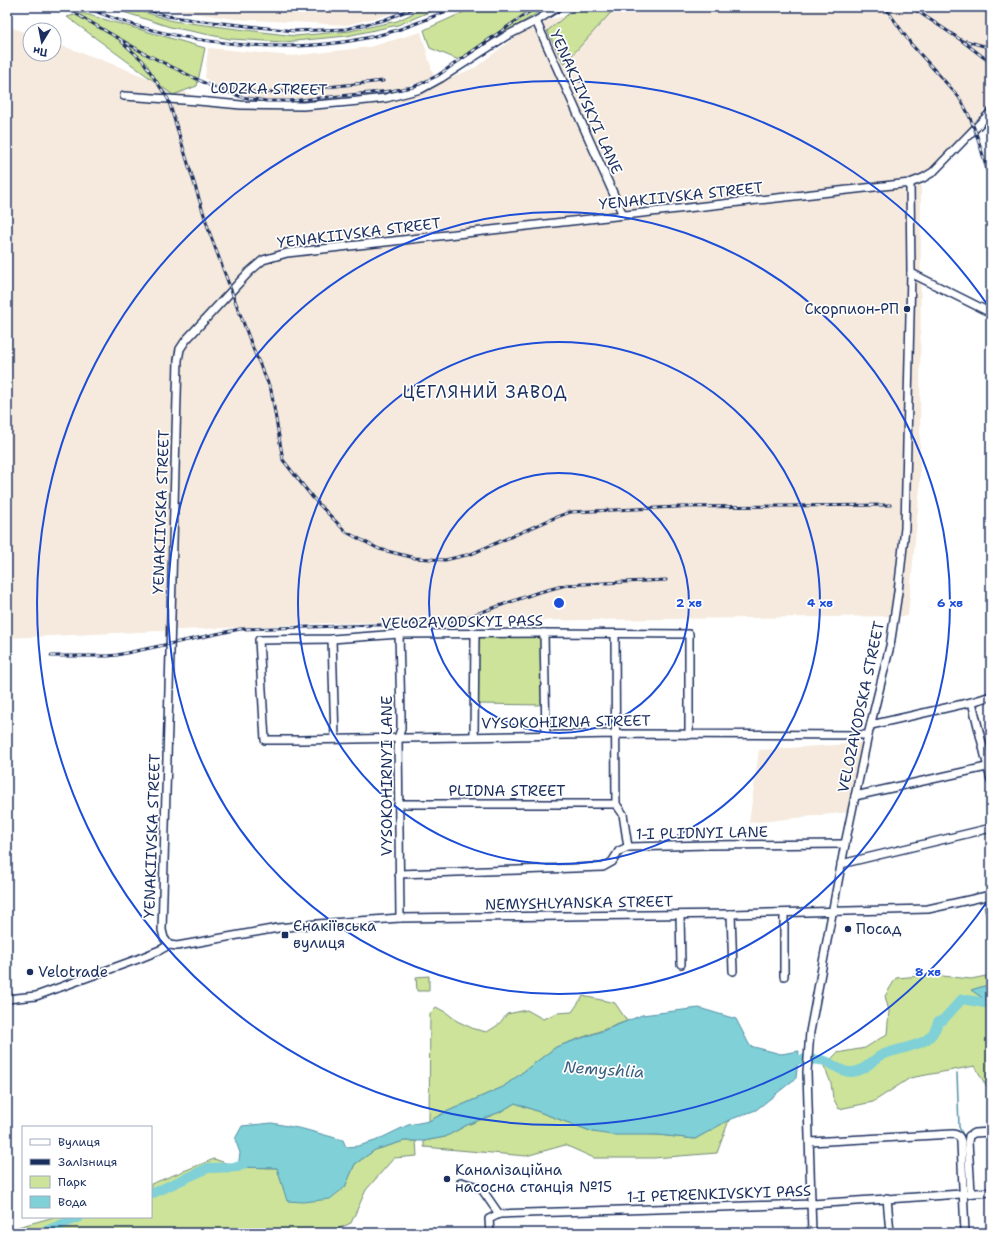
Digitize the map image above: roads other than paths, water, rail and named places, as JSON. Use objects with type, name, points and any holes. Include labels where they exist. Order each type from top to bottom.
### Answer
[{"type":"street","name":"LODZKA STREET","points":[[124,96],[198,100],[241,105],[303,106],[386,98],[421,90],[506,36],[536,21],[558,7]]},
{"type":"street","name":"YENAKIIVSKYI LANE","points":[[536,21],[623,215]]},
{"type":"street","name":"YENAKIIVSKA STREET","points":[[169,944],[164,938],[162,930],[170,640],[175,527],[178,360],[180,350],[186,340],[248,272],[263,260],[287,253],[910,183],[933,172],[991,112]]},
{"type":"street","name":"VELOZAVODSKA STREET","points":[[812,1233],[807,1072],[809,1044],[845,844],[868,735],[890,646],[906,528],[911,274],[910,183]]},
{"type":"street","points":[[911,274],[991,313]]},
{"type":"street","points":[[544,633],[546,736]]},
{"type":"street","name":"VELOZAVODSKYI PASS","points":[[265,740],[259,640],[332,639],[400,634],[689,634],[689,735]]},
{"type":"street","name":"VYSOKOHIRNYI LANE","points":[[400,634],[401,729],[398,738],[400,918]]},
{"type":"street","points":[[615,634],[616,804],[623,814],[628,847]]},
{"type":"street","points":[[474,736],[475,635]]},
{"type":"street","points":[[332,639],[335,740]]},
{"type":"street","points":[[871,725],[972,702],[991,696]]},
{"type":"street","points":[[972,702],[990,766],[991,780]]},
{"type":"street","name":"VYSOKOHIRNA STREET","points":[[265,740],[616,734],[868,735]]},
{"type":"street","points":[[855,796],[990,766]]},
{"type":"street","name":"PLIDNA STREET","points":[[398,804],[616,804]]},
{"type":"street","points":[[841,864],[991,828]]},
{"type":"street","name":"1-I PLIDNYI LANE","points":[[399,874],[603,867],[612,862],[619,851],[628,847],[845,844]]},
{"type":"street","name":"NEMYSHLYANSKA STREET","points":[[169,944],[178,946],[278,928],[400,918],[680,915],[928,909],[991,895]]},
{"type":"street","points":[[784,913],[784,976]]},
{"type":"street","points":[[731,914],[733,971]]},
{"type":"street","points":[[680,915],[681,964]]},
{"type":"street","points":[[7,999],[36,996],[160,950],[169,944]]},
{"type":"street","points":[[810,1142],[952,1134],[964,1136],[975,1132],[991,1132]]},
{"type":"street","points":[[964,1136],[967,1193],[965,1233]]},
{"type":"street","points":[[461,1182],[481,1188],[499,1214],[489,1219],[490,1233]]},
{"type":"street","name":"1-I PETRENKIVSKYI PASS","points":[[499,1214],[812,1204],[991,1192]]},
{"type":"street","points":[[887,1198],[890,1233]]},
{"type":"water","points":[[991,984],[991,1004],[971,990]]},
{"type":"water","points":[[699,1008],[736,1019],[750,1046],[781,1054],[799,1051],[796,1078],[756,1110],[729,1120],[695,1139],[658,1135],[612,1135],[593,1132],[515,1103],[500,1112],[467,1125],[445,1137],[424,1141],[404,1141],[375,1150],[355,1164],[345,1187],[330,1199],[303,1202],[287,1201],[277,1168],[238,1167],[240,1153],[235,1139],[242,1126],[272,1123],[303,1129],[343,1140],[346,1147],[358,1146],[375,1141],[408,1125],[429,1121],[503,1087],[556,1047],[642,1015]]},
{"type":"waterway","name":"Nemyshlia","points":[[786,1066],[790,1061],[794,1060],[818,1060],[828,1062],[846,1072],[855,1072],[882,1055],[926,1040],[934,1032],[938,1022],[943,1020],[962,999],[991,1004]]},
{"type":"waterway","points":[[957,1073],[959,1127],[964,1137],[964,1143]]},
{"type":"waterway","name":"Nemyshlia","points":[[152,1194],[208,1168],[238,1167],[250,1160]]},
{"type":"waterway","name":"Nemyshlia","points":[[41,1233],[77,1218]]},
{"type":"railway","points":[[64,7],[144,53],[170,66]]},
{"type":"railway","points":[[85,7],[120,20],[158,31],[197,39],[238,44],[278,46],[319,45],[357,40],[402,29],[456,7]]},
{"type":"railway","points":[[139,7],[167,16],[294,31],[346,29],[384,20],[416,7]]},
{"type":"railway","points":[[166,64],[211,86],[242,97],[266,101],[289,101],[390,91],[413,87],[437,76],[536,7]]},
{"type":"railway","points":[[885,7],[911,44],[958,96],[964,106],[974,127],[991,185]]},
{"type":"railway","points":[[911,7],[961,40],[991,63]]},
{"type":"railway","points":[[121,41],[143,61],[168,99],[210,234],[254,351],[271,390],[283,460],[313,498],[346,532],[379,549],[415,558],[445,560],[471,554],[570,512],[678,507],[890,505]]},
{"type":"railway","points":[[966,41],[991,48]]},
{"type":"railway","points":[[230,88],[259,93],[383,81]]},
{"type":"railway","points":[[988,180],[990,200],[989,304]]},
{"type":"railway","points":[[51,656],[117,655],[240,629],[445,623],[456,621],[536,593],[566,585],[666,580]]},
{"type":"place","name":"Скорпион-РП","points":[[907,309]]},
{"type":"place","name":"Посад","points":[[848,929]]},
{"type":"place","name":"Єнакіївська вулиця","points":[[285,935]]},
{"type":"place","name":"Velotrade","points":[[30,972]]},
{"type":"place","name":"Каналізаційна насосна станція №15","points":[[447,1179]]},
{"type":"district","name":"ЦЕГЛЯНИЙ ЗАВОД","points":[[485,392]]}]
